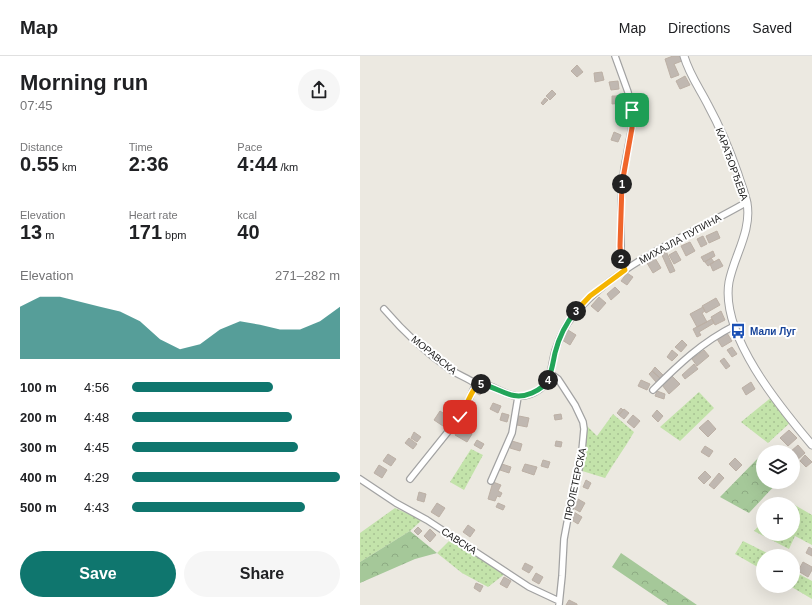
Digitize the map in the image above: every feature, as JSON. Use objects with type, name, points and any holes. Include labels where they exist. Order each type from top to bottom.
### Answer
[{"type":"street","points":[[615,56],[628,92],[633,122],[624,169],[621,200],[621,257],[625,270]]},
{"type":"street","name":"КАРАЂОРЂЕВА","points":[[684,56],[690,72],[720,129],[735,166],[747,202],[748,216],[746,228],[729,283],[729,301],[734,326],[742,346],[768,389],[812,445]]},
{"type":"street","name":"МИХАЈЛА ПУПИНА","points":[[551,374],[555,351],[561,334],[571,318],[590,296],[625,270],[747,202]]},
{"type":"street","name":"МОРАВСКА","points":[[384,310],[411,336],[455,373],[477,385],[481,384],[488,386],[510,396],[518,397]]},
{"type":"street","points":[[653,390],[693,352],[713,337],[734,326]]},
{"type":"street","points":[[491,481],[512,433],[518,397],[540,390],[547,382],[551,374]]},
{"type":"street","name":"ПРОЛЕТЕРСКА","points":[[551,374],[558,379],[575,405],[583,422],[584,429],[581,461],[569,507],[564,539],[559,603]]},
{"type":"street","points":[[410,479],[463,413],[474,388],[477,385]]},
{"type":"street","name":"САВСКА","points":[[360,479],[396,503],[427,520],[530,587],[559,603]]},
{"type":"green space","points":[[699,392],[714,408],[680,441],[660,427]]},
{"type":"green space","points":[[773,396],[793,420],[768,443],[741,422]]},
{"type":"green space","points":[[613,414],[634,432],[631,438],[605,478],[579,470],[583,422],[597,436]]},
{"type":"green space","points":[[471,449],[483,455],[464,490],[450,482]]},
{"type":"green space","points":[[756,460],[756,489],[771,489],[764,497],[756,497],[756,506],[749,513],[720,497]]},
{"type":"green space","points":[[395,508],[422,520],[410,531],[360,562],[360,533]]},
{"type":"green space","points":[[800,508],[812,515],[812,545],[800,539]]},
{"type":"green space","points":[[410,531],[437,553],[415,559],[360,583],[360,562]]},
{"type":"green space","points":[[452,538],[506,573],[488,587],[462,573],[437,553]]},
{"type":"green space","points":[[743,541],[759,549],[756,549],[756,566],[735,554]]},
{"type":"green space","points":[[773,541],[793,541],[789,549]]},
{"type":"green space","points":[[621,553],[697,605],[668,605],[612,567]]},
{"type":"green space","points":[[800,575],[812,581],[812,599],[800,592]]},
{"type":"building","points":[[673,56],[680,56],[682,61],[674,64],[679,75],[671,78],[665,59]]},
{"type":"building","points":[[577,65],[583,72],[577,77],[571,71]]},
{"type":"building","points":[[602,72],[604,80],[595,82],[594,73]]},
{"type":"building","points":[[685,76],[690,85],[680,89],[676,81]]},
{"type":"building","points":[[618,81],[619,89],[611,90],[609,82]]},
{"type":"building","points":[[552,90],[556,94],[550,100],[546,96]]},
{"type":"building","points":[[612,96],[622,96],[622,103],[612,104]]},
{"type":"building","points":[[545,98],[548,100],[543,105],[541,103]]},
{"type":"building","points":[[614,132],[621,135],[618,142],[611,140]]},
{"type":"building","points":[[717,231],[720,238],[709,243],[706,236]]},
{"type":"building","points":[[703,236],[707,244],[701,247],[697,239]]},
{"type":"building","points":[[690,242],[695,251],[686,256],[681,246]]},
{"type":"building","points":[[666,251],[675,271],[670,273],[661,253]]},
{"type":"building","points":[[676,251],[681,260],[674,264],[669,255]]},
{"type":"building","points":[[713,251],[715,256],[704,262],[701,257]]},
{"type":"building","points":[[655,258],[661,268],[653,273],[647,263]]},
{"type":"building","points":[[711,258],[714,262],[708,266],[705,262]]},
{"type":"building","points":[[719,259],[723,266],[713,271],[710,264]]},
{"type":"building","points":[[627,273],[633,277],[627,285],[621,281]]},
{"type":"building","points":[[615,287],[620,292],[611,300],[607,294]]},
{"type":"building","points":[[599,297],[606,303],[598,312],[591,306]]},
{"type":"building","points":[[716,298],[720,305],[706,313],[702,306]]},
{"type":"building","points":[[703,307],[705,311],[702,313],[707,322],[697,327],[690,314]]},
{"type":"building","points":[[721,311],[725,320],[715,325],[711,317]]},
{"type":"building","points":[[712,319],[714,323],[699,332],[701,335],[697,337],[693,329]]},
{"type":"building","points":[[568,330],[576,335],[570,345],[562,340]]},
{"type":"building","points":[[727,333],[732,341],[722,347],[717,339]]},
{"type":"building","points":[[682,340],[687,345],[681,352],[675,347]]},
{"type":"building","points":[[732,347],[737,354],[732,357],[727,350]]},
{"type":"building","points":[[672,350],[678,355],[672,361],[667,357]]},
{"type":"building","points":[[704,350],[709,356],[697,366],[692,359]]},
{"type":"building","points":[[724,358],[730,366],[726,369],[720,361]]},
{"type":"building","points":[[694,364],[698,369],[685,379],[682,375]]},
{"type":"building","points":[[655,367],[663,375],[660,378],[652,371]]},
{"type":"building","points":[[652,371],[660,378],[656,382],[649,374]]},
{"type":"building","points":[[672,376],[680,384],[669,394],[662,385]]},
{"type":"building","points":[[641,380],[650,384],[647,390],[638,386]]},
{"type":"building","points":[[751,382],[755,389],[746,395],[742,388]]},
{"type":"building","points":[[480,387],[484,389],[480,395],[476,393]]},
{"type":"building","points":[[657,391],[665,394],[664,399],[655,396]]},
{"type":"building","points":[[493,403],[501,406],[498,413],[490,409]]},
{"type":"building","points":[[621,408],[623,410],[619,415],[617,413]]},
{"type":"building","points":[[624,409],[629,413],[624,419],[619,415]]},
{"type":"building","points":[[657,410],[663,416],[658,422],[652,416]]},
{"type":"building","points":[[440,411],[449,417],[443,426],[434,420]]},
{"type":"building","points":[[502,413],[509,415],[507,422],[500,420]]},
{"type":"building","points":[[561,414],[562,419],[555,420],[554,415]]},
{"type":"building","points":[[633,415],[640,421],[634,428],[627,422]]},
{"type":"building","points":[[519,416],[529,418],[527,427],[517,425]]},
{"type":"building","points":[[708,420],[716,429],[708,437],[699,428]]},
{"type":"building","points":[[460,426],[472,434],[467,442],[455,435]]},
{"type":"building","points":[[789,430],[797,438],[789,445],[787,445],[780,438]]},
{"type":"building","points":[[414,432],[421,437],[417,442],[411,438]]},
{"type":"building","points":[[409,438],[417,444],[413,449],[405,443]]},
{"type":"building","points":[[477,440],[484,444],[481,449],[474,445]]},
{"type":"building","points":[[512,441],[522,444],[520,451],[510,448]]},
{"type":"building","points":[[556,441],[562,442],[561,447],[555,446]]},
{"type":"building","points":[[705,446],[713,451],[709,457],[701,452]]},
{"type":"building","points":[[800,447],[805,453],[800,457]]},
{"type":"building","points":[[388,454],[396,459],[391,466],[383,461]]},
{"type":"building","points":[[805,455],[812,462],[806,467],[800,461]]},
{"type":"building","points":[[735,458],[742,465],[736,471],[729,464]]},
{"type":"building","points":[[543,460],[550,462],[548,468],[541,466]]},
{"type":"building","points":[[502,464],[511,467],[509,473],[500,470]]},
{"type":"building","points":[[525,464],[537,467],[534,475],[522,471]]},
{"type":"building","points":[[379,465],[387,470],[382,478],[374,473]]},
{"type":"building","points":[[705,471],[711,477],[704,484],[698,478]]},
{"type":"building","points":[[719,473],[724,478],[714,489],[709,485]]},
{"type":"building","points":[[586,480],[591,483],[588,489],[583,487]]},
{"type":"building","points":[[493,482],[501,485],[498,491],[502,493],[500,497],[497,496],[495,501],[488,499]]},
{"type":"building","points":[[419,492],[426,494],[424,502],[417,500]]},
{"type":"building","points":[[578,499],[585,503],[580,512],[573,508]]},
{"type":"building","points":[[437,503],[445,508],[439,517],[431,512]]},
{"type":"building","points":[[498,503],[505,506],[503,510],[496,507]]},
{"type":"building","points":[[574,512],[582,517],[578,524],[570,519]]},
{"type":"building","points":[[468,525],[475,530],[470,537],[463,532]]},
{"type":"building","points":[[418,527],[422,531],[418,535],[414,531]]},
{"type":"building","points":[[430,529],[436,535],[430,542],[424,536]]},
{"type":"building","points":[[809,547],[812,549],[812,556],[806,553]]},
{"type":"building","points":[[803,562],[812,567],[808,577],[800,572],[800,567]]},
{"type":"building","points":[[525,563],[533,567],[529,573],[522,569]]},
{"type":"building","points":[[536,573],[543,577],[539,584],[532,580]]},
{"type":"building","points":[[504,577],[511,581],[507,588],[500,584]]},
{"type":"building","points":[[476,583],[483,586],[480,592],[474,588]]},
{"type":"building","points":[[569,600],[577,604],[577,605],[566,605]]},
{"type":"place","name":"Мали Луг","points":[[738,331]]},
{"type":"route","points":[[460,417],[474,388],[477,385],[481,384],[488,386],[510,396],[518,397],[522,397],[540,390],[547,382],[551,374],[555,351],[566,325],[590,296],[625,270],[621,257],[620,246],[621,200],[624,169],[633,122],[632,110]]}]
